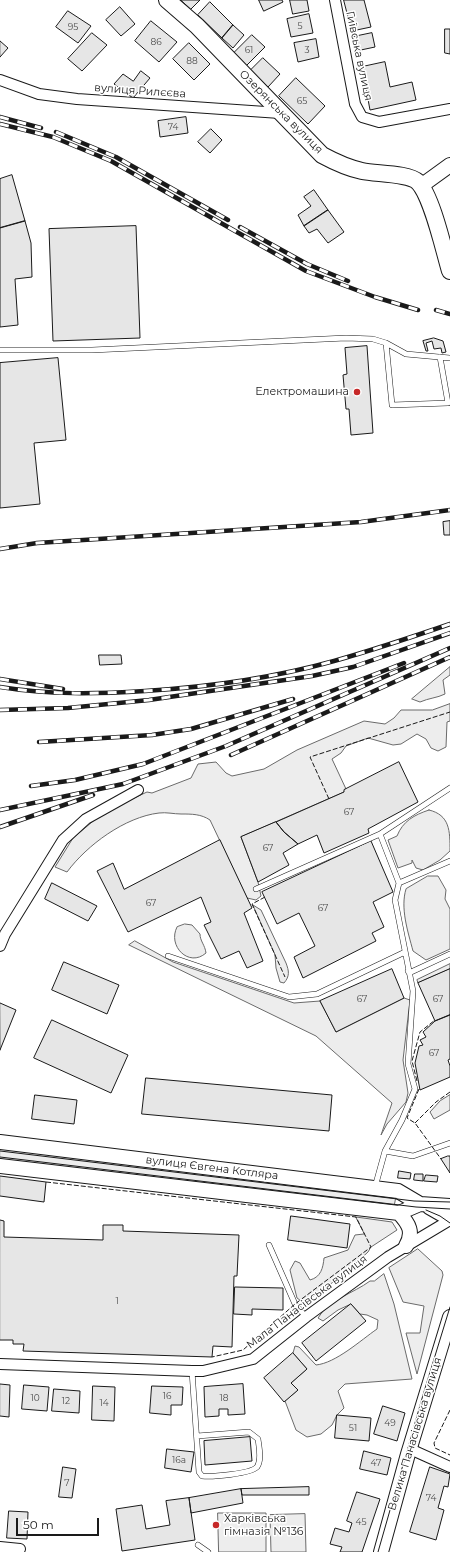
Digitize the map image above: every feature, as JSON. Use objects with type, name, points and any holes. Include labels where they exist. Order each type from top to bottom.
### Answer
[{"type":"main road","name":"Озерянська вулиця","points":[[167,0],[197,26],[314,147],[332,160],[360,171],[407,177],[417,182],[421,186]]},
{"type":"main road","points":[[450,165],[421,186],[432,213],[450,271]]},
{"type":"main road","name":"вулиця Євгена Котляра","points":[[0,1142],[398,1190],[422,1205]]},
{"type":"main road","name":"вулиця Євгена Котляра","points":[[0,1166],[399,1213],[422,1205],[450,1206]]},
{"type":"main road","points":[[422,1205],[450,1220]]},
{"type":"main road","points":[[399,1213],[410,1227],[410,1236],[406,1246]]},
{"type":"main road","name":"Велика Панасівська вулиця","points":[[380,1552],[450,1317]]},
{"type":"street","name":"Гиївська вулиця","points":[[335,0],[355,104],[362,117],[379,122],[450,109]]},
{"type":"street","name":"вулиця Рилєєва","points":[[0,80],[39,94],[77,99],[280,113]]},
{"type":"street","points":[[0,946],[5,934],[64,840],[86,819],[138,790]]},
{"type":"street","name":"Мала Панасівська вулиця","points":[[0,1364],[192,1372],[203,1371],[253,1359],[306,1317],[406,1246],[450,1220]]},
{"type":"street","points":[[410,1449],[450,1467]]},
{"type":"street","points":[[0,1547],[20,1549]]},
{"type":"lane","points":[[0,350],[92,350],[346,338],[373,339],[386,342],[406,354],[450,358]]},
{"type":"lane","points":[[386,342],[392,406],[448,403],[440,357]]},
{"type":"lane","points":[[256,889],[380,834],[450,788]]},
{"type":"lane","points":[[375,1188],[385,1152],[402,1120],[415,1090],[408,1064],[413,991],[395,900],[399,883],[380,834]]},
{"type":"lane","points":[[399,883],[450,861]]},
{"type":"lane","points":[[168,956],[289,997],[317,994],[405,952]]},
{"type":"lane","points":[[409,973],[450,954]]},
{"type":"lane","points":[[385,1152],[413,1156],[450,1143]]},
{"type":"lane","points":[[269,1245],[294,1304],[306,1317]]},
{"type":"lane","points":[[192,1372],[197,1436],[200,1472],[202,1476],[249,1472],[257,1467],[260,1460],[258,1439],[249,1432],[197,1436]]},
{"type":"lane","points":[[198,1545],[208,1552]]},
{"type":"shaded area","points":[[450,667],[450,675],[443,680],[445,694],[420,702],[412,699]]},
{"type":"shaded area","points":[[450,704],[450,721],[447,722],[446,747],[438,751],[431,748],[426,739],[417,734],[401,744],[393,745],[368,738],[346,746],[341,753],[332,759],[346,789],[344,792],[241,837],[258,882],[261,896],[256,900],[247,898],[210,820],[196,815],[162,813],[133,820],[120,826],[96,843],[75,862],[67,872],[55,867],[73,838],[104,812],[147,792],[152,793],[191,778],[198,764],[216,762],[226,773],[232,776],[264,769],[297,750],[364,721],[385,724],[394,718],[401,710],[432,710]]},
{"type":"shaded area","points":[[429,810],[436,812],[445,820],[450,837],[450,851],[440,860],[423,870],[416,868],[412,860],[412,863],[398,868],[388,840],[397,836],[402,826],[410,819]]},
{"type":"shaded area","points":[[428,876],[438,876],[446,890],[445,899],[450,909],[450,949],[426,960],[413,951],[405,920],[404,896],[406,889]]},
{"type":"shaded area","points":[[253,905],[261,910],[286,963],[288,973],[284,983],[280,982],[276,968],[275,955]]},
{"type":"shaded area","points":[[185,924],[192,925],[200,934],[206,953],[199,957],[193,958],[187,956],[181,953],[177,948],[175,934],[177,927]]},
{"type":"shaded area","points":[[135,941],[173,962],[294,1003],[320,1001],[336,1032],[404,998],[410,1000],[403,1060],[408,1093],[406,1102],[387,1124],[381,1135],[392,1103],[316,1036],[129,945]]},
{"type":"shaded area","points":[[450,964],[450,969],[418,983],[417,980]]},
{"type":"shaded area","points":[[450,1095],[450,1110],[434,1119],[430,1112],[440,1101]]},
{"type":"shaded area","points":[[0,1148],[396,1196],[394,1207],[0,1160]]},
{"type":"shaded area","points":[[356,1217],[392,1222],[397,1230],[371,1247],[368,1252],[343,1275],[304,1303],[297,1298],[290,1270],[295,1261],[300,1263],[310,1280],[317,1277],[322,1269],[324,1258],[348,1250],[355,1235],[364,1234]]},
{"type":"shaded area","points":[[418,1249],[442,1271],[443,1275],[417,1374],[406,1333],[420,1333],[424,1306],[403,1302],[389,1268]]},
{"type":"shaded area","points":[[384,1274],[394,1304],[412,1379],[345,1384],[338,1391],[344,1408],[337,1415],[332,1425],[321,1434],[307,1437],[296,1430],[285,1401],[298,1390],[291,1383],[307,1369],[293,1353],[295,1346],[299,1347],[316,1365],[340,1356],[377,1329],[378,1320],[367,1315],[360,1314],[351,1304],[338,1310],[323,1321],[318,1318],[328,1306]]},
{"type":"shaded area","points":[[218,1513],[266,1513],[266,1552],[219,1552]]},
{"type":"shaded area","points":[[305,1514],[306,1552],[271,1552],[270,1515]]},
{"type":"building","points":[[181,0],[200,0],[191,9]]},
{"type":"building","points":[[259,0],[282,0],[283,2],[264,11]]},
{"type":"building","points":[[290,0],[307,0],[309,11],[293,14]]},
{"type":"building","points":[[344,0],[364,0],[371,27],[352,31]]},
{"type":"building","points":[[210,2],[233,25],[222,38],[198,15]]},
{"type":"building","points":[[120,7],[135,24],[121,36],[106,20]]},
{"type":"building","points":[[68,11],[91,26],[78,43],[56,27]]},
{"type":"building","points":[[309,14],[313,33],[291,37],[287,19]]},
{"type":"building","points":[[151,21],[177,42],[159,62],[135,41]]},
{"type":"building","points":[[233,25],[244,35],[233,48],[222,38]]},
{"type":"building","points":[[445,29],[450,29],[450,54],[445,53]]},
{"type":"building","points":[[92,33],[107,45],[82,71],[68,59]]},
{"type":"building","points":[[372,33],[375,47],[356,51],[353,37]]},
{"type":"building","points":[[252,35],[265,47],[246,66],[233,54]]},
{"type":"building","points":[[316,39],[319,57],[298,62],[294,43]]},
{"type":"building","points":[[0,41],[8,48],[0,57]]},
{"type":"building","points":[[189,43],[210,64],[194,80],[173,59]]},
{"type":"building","points":[[263,58],[280,74],[268,87],[251,70]]},
{"type":"building","points":[[385,62],[390,87],[412,82],[416,100],[370,110],[362,67]]},
{"type":"building","points":[[141,71],[150,78],[133,98],[114,84],[123,74],[133,81]]},
{"type":"building","points":[[296,78],[325,106],[308,124],[279,96]]},
{"type":"building","points":[[186,117],[188,133],[160,137],[158,121]]},
{"type":"building","points":[[211,129],[222,140],[210,153],[198,142]]},
{"type":"building","points":[[12,175],[25,221],[0,228],[0,179]]},
{"type":"building","points":[[314,190],[328,210],[304,226],[298,215],[311,206],[304,197]]},
{"type":"building","points":[[328,210],[344,232],[328,243],[317,229],[309,233],[304,226]]},
{"type":"building","points":[[25,221],[31,243],[32,277],[15,279],[18,325],[0,327],[0,228]]},
{"type":"building","points":[[136,226],[140,338],[53,341],[49,229]]},
{"type":"building","points":[[434,338],[443,341],[446,352],[442,353],[441,348],[434,349],[432,341],[426,343],[428,351],[426,351],[423,341]]},
{"type":"building","name":"Електромашина","points":[[367,346],[373,433],[351,435],[349,409],[346,409],[343,375],[347,374],[345,348]]},
{"type":"building","points":[[58,358],[66,440],[34,443],[40,504],[0,508],[0,363]]},
{"type":"building","points":[[450,521],[450,535],[444,535],[443,522]]},
{"type":"building","points":[[99,655],[121,655],[122,664],[100,665]]},
{"type":"building","points":[[399,762],[418,802],[368,829],[369,833],[324,853],[317,835],[298,844],[284,832],[276,822],[344,792],[344,790]]},
{"type":"building","points":[[276,822],[284,832],[298,844],[283,853],[289,865],[258,882],[241,837]]},
{"type":"building","points":[[220,840],[252,908],[244,913],[263,961],[247,968],[239,951],[221,959],[204,925],[211,922],[201,897],[128,932],[97,871],[113,863],[124,889]]},
{"type":"building","points":[[371,841],[393,892],[373,902],[384,927],[372,933],[376,941],[303,978],[294,957],[315,946],[299,913],[277,924],[262,892]]},
{"type":"building","points":[[52,883],[97,906],[88,921],[45,899]]},
{"type":"building","points":[[64,962],[119,985],[107,1014],[52,990]]},
{"type":"building","points":[[392,969],[404,998],[336,1032],[320,1001]]},
{"type":"building","points":[[450,969],[450,1015],[435,1021],[418,983]]},
{"type":"building","points":[[0,1003],[16,1010],[0,1050]]},
{"type":"building","points":[[450,1015],[450,1059],[448,1060],[450,1066],[450,1077],[420,1090],[415,1063],[419,1046],[423,1045],[420,1040],[426,1037],[423,1032],[435,1021]]},
{"type":"building","points":[[52,1020],[128,1055],[111,1093],[34,1058]]},
{"type":"building","points":[[146,1078],[332,1095],[329,1131],[142,1114]]},
{"type":"building","points":[[35,1095],[77,1100],[74,1124],[32,1119]]},
{"type":"building","points":[[450,1156],[450,1173],[441,1159]]},
{"type":"building","points":[[399,1171],[411,1173],[410,1179],[398,1178]]},
{"type":"building","points":[[415,1174],[423,1174],[423,1181],[414,1180]]},
{"type":"building","points":[[426,1175],[438,1176],[437,1182],[424,1181]]},
{"type":"building","points":[[0,1176],[46,1182],[44,1202],[0,1196]]},
{"type":"building","points":[[291,1216],[350,1224],[347,1248],[288,1240]]},
{"type":"building","points":[[0,1220],[4,1221],[4,1237],[103,1240],[103,1225],[123,1225],[123,1231],[239,1235],[237,1276],[234,1276],[232,1347],[213,1346],[212,1357],[23,1351],[24,1344],[13,1344],[13,1340],[0,1340]]},
{"type":"building","points":[[235,1287],[283,1288],[283,1310],[252,1309],[252,1315],[234,1314]]},
{"type":"building","points":[[351,1304],[366,1321],[316,1361],[302,1343]]},
{"type":"building","points":[[293,1353],[307,1369],[291,1383],[298,1390],[284,1402],[264,1378]]},
{"type":"building","points":[[0,1384],[10,1385],[9,1417],[0,1416]]},
{"type":"building","points":[[243,1384],[245,1414],[228,1415],[228,1409],[219,1409],[219,1416],[205,1417],[204,1387]]},
{"type":"building","points":[[24,1385],[49,1387],[47,1411],[22,1409]]},
{"type":"building","points":[[93,1386],[115,1387],[114,1421],[92,1420]]},
{"type":"building","points":[[152,1386],[183,1387],[182,1405],[171,1405],[171,1415],[150,1413]]},
{"type":"building","points":[[54,1389],[80,1391],[79,1413],[52,1411]]},
{"type":"building","points":[[383,1406],[405,1413],[397,1441],[374,1434]]},
{"type":"building","points":[[337,1415],[371,1418],[369,1441],[335,1438]]},
{"type":"building","points":[[250,1437],[252,1461],[205,1465],[204,1441]]},
{"type":"building","points":[[167,1449],[194,1452],[191,1472],[165,1468]]},
{"type":"building","points":[[364,1451],[391,1458],[387,1475],[360,1469]]},
{"type":"building","points":[[63,1467],[76,1469],[72,1498],[59,1497]]},
{"type":"building","points":[[430,1467],[450,1474],[448,1487],[444,1486],[438,1508],[444,1510],[436,1540],[410,1532]]},
{"type":"building","points":[[309,1487],[309,1495],[242,1495],[241,1489]]},
{"type":"building","points":[[241,1489],[243,1503],[191,1513],[189,1498]]},
{"type":"building","points":[[357,1492],[380,1499],[362,1552],[340,1552],[342,1547],[330,1544],[335,1528],[349,1532],[352,1523],[347,1521]]},
{"type":"building","points":[[189,1498],[195,1540],[122,1551],[116,1509],[142,1505],[146,1529],[170,1525],[166,1501]]},
{"type":"building","points":[[9,1511],[28,1512],[27,1539],[7,1538]]},
{"type":"tram line","points":[[0,1151],[414,1201],[450,1202]]},
{"type":"tram line","points":[[0,1157],[416,1207],[450,1209]]},
{"type":"tram line","points":[[426,1210],[440,1216],[450,1223]]},
{"type":"tram line","points":[[378,1552],[450,1307]]},
{"type":"railway","points":[[0,117],[41,128]]},
{"type":"railway","points":[[0,124],[53,137],[111,161],[306,271],[375,297],[418,310]]},
{"type":"railway","points":[[56,132],[116,157],[228,220]]},
{"type":"railway","points":[[240,227],[307,264],[348,281]]},
{"type":"railway","points":[[436,310],[450,314]]},
{"type":"railway","points":[[0,549],[37,543],[361,522],[450,510]]},
{"type":"railway","points":[[0,687],[54,693],[109,693],[193,687],[241,681],[334,661],[407,639],[450,624]]},
{"type":"railway","points":[[0,710],[68,708],[149,700],[312,676],[353,667],[450,633]]},
{"type":"railway","points":[[0,810],[123,784],[226,746],[450,648]]},
{"type":"railway","points":[[231,755],[450,657]]},
{"type":"railway","points":[[31,786],[75,780],[143,764],[404,663]]},
{"type":"railway","points":[[0,679],[63,689]]},
{"type":"railway","points":[[39,742],[152,735],[191,729],[293,699]]},
{"type":"railway","points":[[0,827],[93,795]]},
{"type":"fence","points":[[329,799],[310,757],[450,712]]},
{"type":"fence","points":[[265,897],[252,904],[285,977]]},
{"type":"fence","points":[[417,1081],[412,1061],[420,1032],[435,1020]]},
{"type":"fence","points":[[419,1089],[407,1118],[415,1123],[441,1159]]},
{"type":"fence","points":[[415,1123],[436,1102],[450,1092]]},
{"type":"fence","points":[[46,1182],[356,1217],[371,1247],[295,1304],[243,1350],[212,1357]]},
{"type":"fence","points":[[450,1410],[434,1443],[435,1448],[450,1455]]},
{"type":"place","name":"Електромашина","points":[[357,392]]},
{"type":"place","name":"Харківська гімназія №136","points":[[216,1525]]}]
